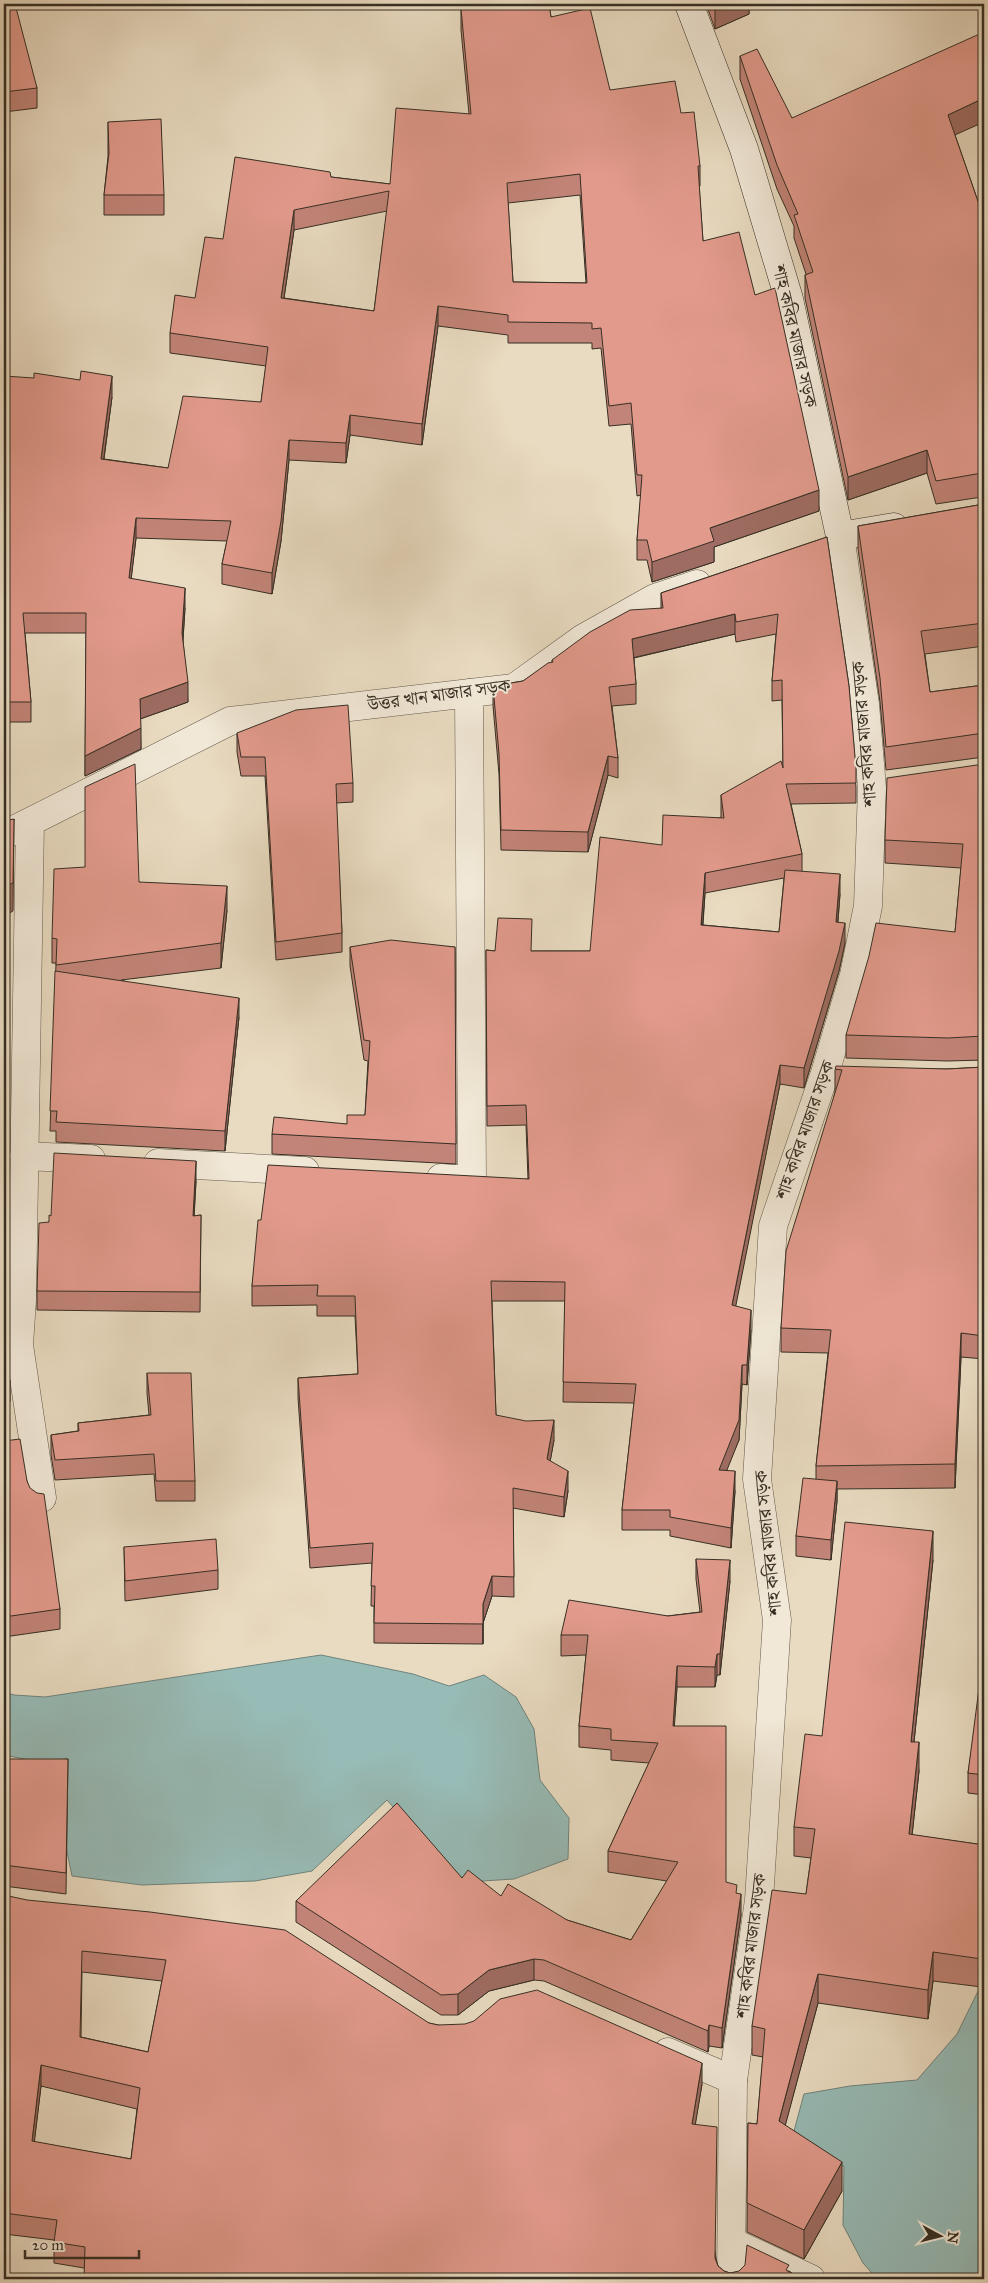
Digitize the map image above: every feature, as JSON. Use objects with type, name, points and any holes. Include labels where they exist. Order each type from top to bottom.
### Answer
[{"type":"street","name":"শাহ কবির মাজার সড়ক","points":[[689,4],[744,149],[789,299],[840,536],[865,704],[884,787],[868,906],[854,975],[825,1073],[773,1226],[757,1479],[777,1620],[759,1900],[733,2080],[731,2279]]},
{"type":"street","points":[[812,545],[840,536],[917,523]]},
{"type":"street","name":"উত্তর খান মাজার সড়ক","points":[[4,835],[230,721],[514,688],[582,639],[655,598],[720,576]]},
{"type":"street","points":[[420,1177],[472,1180],[469,693]]},
{"type":"street","points":[[30,822],[22,1300],[19,1345],[42,1498]]},
{"type":"street","points":[[825,1073],[853,1074]]},
{"type":"street","points":[[24,1156],[331,1172]]},
{"type":"street","points":[[644,2042],[733,2080]]},
{"type":"street","points":[[732,2242],[811,2279]]},
{"type":"water","points":[[321,1655],[413,1674],[449,1686],[484,1675],[516,1697],[534,1729],[540,1780],[569,1818],[568,1859],[514,1879],[467,1882],[431,1851],[387,1800],[312,1871],[255,1881],[142,1885],[72,1876],[55,1765],[4,1755],[4,1692],[14,1695],[45,1697]]},
{"type":"water","points":[[984,1979],[984,2279],[877,2279],[863,2263],[843,2225],[844,2166],[801,2161],[794,2131],[804,2094],[850,2086],[917,2080],[957,2034]]},
{"type":"building","points":[[4,4],[15,4],[37,88],[4,92]]},
{"type":"building","points":[[483,4],[549,4],[551,17],[590,8],[610,90],[675,81],[681,113],[694,112],[700,166],[698,166],[703,241],[739,232],[755,295],[775,288],[819,490],[710,528],[714,541],[652,562],[647,540],[637,540],[642,475],[637,475],[631,403],[609,406],[601,328],[592,329],[592,323],[508,322],[508,315],[438,306],[422,424],[350,415],[346,443],[289,440],[281,521],[272,573],[222,564],[231,521],[136,518],[129,578],[185,588],[182,633],[188,682],[140,699],[141,728],[85,756],[86,613],[23,613],[31,702],[4,702],[4,376],[34,378],[34,373],[80,380],[81,371],[112,376],[101,459],[168,468],[183,396],[261,402],[268,347],[170,333],[175,295],[195,298],[205,237],[223,239],[235,157],[330,172],[331,177],[390,184],[396,108],[471,114],[461,9],[484,7]],"holes":[[[580,174],[587,283],[513,282],[507,183]],[[389,191],[374,311],[281,298],[294,210]]]},
{"type":"building","points":[[984,32],[984,98],[948,115],[982,213],[984,212],[984,473],[936,481],[927,450],[848,477],[805,275],[813,272],[794,215],[798,214],[777,165],[740,56],[757,49],[792,118]]},
{"type":"building","points":[[161,119],[164,195],[104,195],[109,153],[108,122]]},
{"type":"building","points":[[984,504],[984,623],[921,631],[930,692],[984,685],[984,733],[886,747],[880,678],[858,526]]},
{"type":"building","points":[[827,537],[849,686],[856,783],[786,784],[802,854],[705,873],[701,925],[779,932],[785,870],[840,874],[836,922],[845,923],[839,951],[804,1068],[780,1065],[732,1305],[751,1310],[747,1365],[742,1365],[739,1420],[719,1470],[735,1471],[731,1528],[670,1517],[670,1510],[622,1510],[636,1384],[563,1382],[565,1282],[491,1281],[496,1415],[526,1421],[554,1420],[547,1459],[568,1471],[564,1497],[513,1488],[514,1577],[492,1576],[483,1604],[483,1624],[374,1623],[375,1586],[371,1586],[373,1543],[310,1548],[298,1378],[358,1374],[355,1296],[317,1296],[318,1285],[252,1286],[258,1220],[261,1220],[268,1165],[529,1179],[526,1105],[487,1106],[486,950],[495,951],[498,918],[532,919],[531,951],[590,951],[600,837],[662,845],[663,815],[724,818],[721,795],[781,761],[783,768],[782,680],[772,681],[778,614],[736,622],[735,614],[632,639],[636,684],[609,687],[618,758],[608,756],[588,832],[501,830],[499,754],[493,686],[523,681],[548,663],[553,662],[552,660],[590,632],[630,610],[663,608],[661,593]]},
{"type":"building","points":[[348,705],[353,783],[336,784],[342,933],[276,942],[265,757],[241,757],[237,733],[296,710]]},
{"type":"building","points":[[135,764],[139,882],[227,886],[221,943],[56,965],[57,939],[52,938],[54,869],[85,867],[85,787]]},
{"type":"building","points":[[984,764],[984,1036],[948,1038],[846,1035],[869,956],[876,923],[955,932],[963,844],[885,840],[887,778]]},
{"type":"building","points":[[14,819],[13,883],[4,887],[4,821]]},
{"type":"building","points":[[391,940],[455,947],[456,1144],[272,1134],[274,1117],[347,1124],[347,1115],[365,1115],[370,1041],[364,1040],[350,947]]},
{"type":"building","points":[[55,971],[239,998],[225,1131],[56,1122],[57,1111],[50,1111]]},
{"type":"building","points":[[836,1066],[947,1069],[984,1067],[984,1336],[961,1333],[955,1464],[816,1466],[831,1330],[781,1328],[786,1251],[842,1070],[835,1069]]},
{"type":"building","points":[[54,1153],[196,1161],[193,1216],[201,1215],[200,1292],[37,1291],[39,1223],[49,1222],[49,1215],[51,1216]]},
{"type":"building","points":[[7,1227],[6,1290],[4,1290],[4,1228]]},
{"type":"building","points":[[4,1338],[10,1382],[4,1383]]},
{"type":"building","points":[[147,1373],[191,1373],[195,1481],[156,1481],[154,1454],[55,1460],[51,1435],[79,1431],[78,1423],[151,1415]]},
{"type":"building","points":[[20,1439],[27,1481],[30,1488],[37,1493],[44,1494],[60,1609],[4,1617],[4,1441]]},
{"type":"building","points":[[803,1478],[837,1481],[831,1540],[796,1536]]},
{"type":"building","points":[[845,1522],[933,1531],[911,1742],[919,1742],[909,1834],[984,1845],[984,1942],[982,1959],[933,1952],[928,1990],[818,1974],[779,2121],[842,2162],[804,2230],[747,2203],[748,2123],[757,2124],[765,2029],[752,2026],[772,1890],[806,1894],[815,1829],[794,1827],[805,1734],[822,1736]]},
{"type":"building","points":[[216,1539],[218,1570],[125,1581],[124,1547]]},
{"type":"building","points":[[696,1559],[730,1560],[720,1654],[717,1654],[715,1667],[677,1666],[673,1726],[726,1726],[726,1882],[737,1885],[736,1893],[741,1894],[722,2028],[709,2025],[708,2031],[544,1960],[534,1959],[489,1970],[458,1994],[441,1995],[296,1901],[397,1803],[462,1878],[468,1870],[501,1896],[508,1884],[567,1920],[631,1940],[678,1862],[608,1851],[658,1743],[611,1740],[611,1729],[579,1726],[588,1635],[561,1635],[569,1600],[668,1616],[702,1612]]},
{"type":"building","points":[[981,1673],[984,1673],[984,1775],[968,1773]]},
{"type":"building","points":[[6,1759],[68,1759],[66,1873],[4,1865],[4,1764],[6,1764]]},
{"type":"building","points":[[4,1895],[27,1900],[150,1912],[285,1930],[429,2023],[438,2025],[465,2024],[474,2021],[500,1999],[537,1990],[702,2063],[692,2124],[717,2127],[715,2258],[718,2266],[730,2273],[739,2271],[745,2265],[747,2245],[789,2265],[786,2270],[801,2279],[84,2279],[85,2247],[54,2242],[57,2220],[4,2213]],"holes":[[[82,1951],[166,1960],[148,2052],[80,2037]],[[41,2065],[140,2088],[131,2159],[32,2141]]]}]
